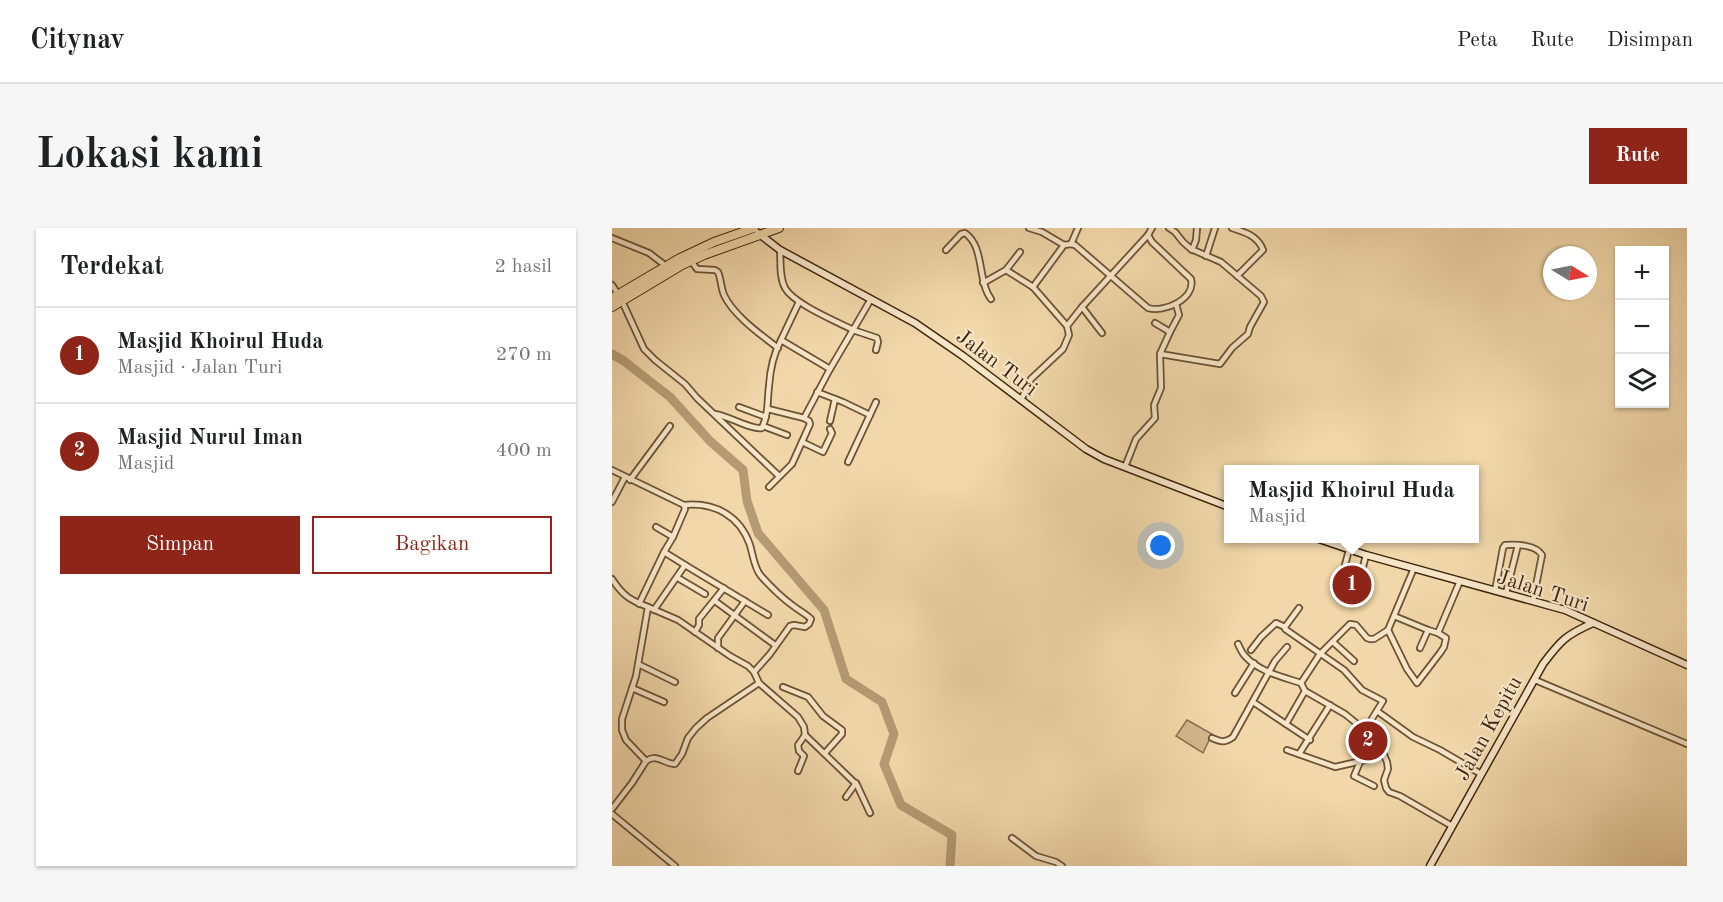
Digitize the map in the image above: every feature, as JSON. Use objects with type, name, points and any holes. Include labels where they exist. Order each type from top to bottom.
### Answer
[{"type":"highway","points":[[612,307],[617,298],[666,266],[714,242],[756,230],[779,228]]},
{"type":"highway","points":[[617,298],[756,230]]},
{"type":"main road","name":"Jalan Turi","points":[[756,230],[780,250],[915,323],[963,356],[1086,449],[1104,459],[1224,505]]},
{"type":"main road","name":"Jalan Turi","points":[[1330,543],[1565,610],[1687,664]]},
{"type":"main road","points":[[1577,630],[1583,623],[1581,617]]},
{"type":"main road","name":"Jalan Kepitu","points":[[1430,866],[1543,664],[1561,640],[1593,623]]},
{"type":"street","points":[[1029,228],[1064,245],[1071,244],[1079,248],[1148,308],[1157,309],[1183,300],[1193,283],[1152,242],[1148,235]]},
{"type":"street","points":[[1071,244],[1078,228]]},
{"type":"street","points":[[1067,326],[1152,228]]},
{"type":"street","points":[[1161,354],[1222,363],[1232,348],[1248,334],[1264,302],[1261,296],[1221,262],[1192,250],[1169,228]]},
{"type":"street","points":[[1192,250],[1197,228]]},
{"type":"street","points":[[1206,256],[1215,228]]},
{"type":"street","points":[[1232,228],[1256,239],[1263,250],[1237,276]]},
{"type":"street","points":[[946,250],[960,234],[971,238],[977,252],[983,283],[991,299]]},
{"type":"street","points":[[612,238],[649,253],[666,266]]},
{"type":"street","points":[[1034,287],[1064,245]]},
{"type":"street","points":[[780,250],[785,289],[799,302],[853,330],[877,338],[876,350]]},
{"type":"street","points":[[983,283],[1006,270],[1020,252]]},
{"type":"street","points":[[691,261],[697,269],[718,272],[725,297],[730,304],[749,325],[778,348]]},
{"type":"street","points":[[1006,270],[1034,287],[1067,326],[1069,335],[1063,349],[1031,380],[1021,400]]},
{"type":"street","points":[[612,285],[644,349],[685,384],[779,476]]},
{"type":"street","points":[[804,418],[871,299]]},
{"type":"street","points":[[714,414],[725,415],[755,429],[763,426],[768,409],[768,387],[778,348],[799,302]]},
{"type":"street","points":[[1125,467],[1136,439],[1155,416],[1154,405],[1161,388],[1161,354],[1179,313],[1176,304]]},
{"type":"street","points":[[1082,307],[1102,333]]},
{"type":"street","points":[[1155,323],[1170,332]]},
{"type":"street","points":[[781,340],[830,369]]},
{"type":"street","points":[[817,392],[870,415]]},
{"type":"street","points":[[830,421],[834,399]]},
{"type":"street","points":[[848,462],[876,402]]},
{"type":"street","points":[[739,407],[766,417]]},
{"type":"street","points":[[768,409],[804,418],[810,424],[792,464],[769,487]]},
{"type":"street","points":[[612,502],[627,479],[670,426]]},
{"type":"street","points":[[763,426],[787,435]]},
{"type":"street","points":[[802,442],[823,452],[832,433],[831,429]]},
{"type":"street","points":[[612,471],[684,505],[694,504],[717,510],[731,517],[745,532],[758,572],[792,605],[809,617],[808,626],[790,626],[765,661],[754,672]]},
{"type":"street","points":[[639,604],[673,537],[685,508],[684,505]]},
{"type":"street","points":[[656,527],[673,537]]},
{"type":"street","points":[[1495,591],[1503,548],[1509,544],[1537,548],[1542,555],[1533,601]]},
{"type":"street","points":[[1506,594],[1518,545]]},
{"type":"street","points":[[1339,587],[1349,550]]},
{"type":"street","points":[[664,552],[768,615]]},
{"type":"street","points":[[1360,579],[1366,555]]},
{"type":"street","points":[[654,610],[685,566]]},
{"type":"street","points":[[1301,683],[1320,654],[1350,624],[1356,625],[1370,639],[1388,630],[1414,568]]},
{"type":"street","points":[[678,578],[705,594]]},
{"type":"street","points":[[612,579],[630,600],[678,620],[748,666],[759,683],[798,717],[804,727],[805,735],[856,783],[870,813]]},
{"type":"street","points":[[1438,633],[1460,581]]},
{"type":"street","points":[[695,632],[699,619],[724,588]]},
{"type":"street","points":[[718,648],[718,638],[745,601]]},
{"type":"street","points":[[715,602],[775,645]]},
{"type":"street","points":[[646,761],[626,740],[622,730],[622,719],[633,688],[648,607]]},
{"type":"street","points":[[1285,627],[1299,608]]},
{"type":"street","points":[[1388,630],[1407,669],[1417,683],[1444,646],[1446,638],[1394,616]]},
{"type":"street","points":[[1251,650],[1276,623],[1285,627],[1347,672],[1362,690],[1383,701],[1365,730]]},
{"type":"street","points":[[1420,648],[1428,630]]},
{"type":"street","points":[[1333,642],[1354,661]]},
{"type":"street","points":[[1238,644],[1245,656],[1254,663],[1270,673],[1301,683],[1305,691],[1346,714],[1378,741],[1387,762],[1388,769],[1384,780],[1389,792],[1452,826]]},
{"type":"street","points":[[1212,738],[1227,742],[1233,736],[1275,661],[1287,647]]},
{"type":"street","points":[[1235,693],[1254,663]]},
{"type":"street","points":[[638,664],[675,682]]},
{"type":"street","points":[[1535,680],[1687,744]]},
{"type":"street","points":[[612,809],[646,761],[658,757],[675,764],[688,738],[696,728],[759,683]]},
{"type":"street","points":[[783,687],[808,697],[823,716],[842,730],[842,734],[825,753]]},
{"type":"street","points":[[633,688],[664,702]]},
{"type":"street","points":[[1286,724],[1305,691]]},
{"type":"street","points":[[1253,702],[1310,740]]},
{"type":"street","points":[[1299,754],[1310,740],[1330,705]]},
{"type":"street","points":[[1377,711],[1413,737],[1481,774]]},
{"type":"street","points":[[798,771],[804,756],[799,751],[798,745],[805,735]]},
{"type":"street","points":[[1287,750],[1335,767],[1360,762],[1383,753]]},
{"type":"street","points":[[1360,762],[1354,776],[1374,786]]},
{"type":"street","points":[[846,797],[856,783]]},
{"type":"street","points":[[612,814],[675,866]]},
{"type":"street","points":[[1012,838],[1036,856],[1062,866]]},
{"type":"street","points":[[1042,866],[1045,859]]},
{"type":"shaded area","points":[[1187,720],[1212,734],[1203,753],[1176,736]]},
{"type":"waterway","points":[[612,354],[670,397],[710,441],[743,470],[747,501],[758,533],[824,610],[846,679],[882,702],[894,734],[884,764],[901,805],[952,835],[950,866]]},
{"type":"place","name":"Masjid Khoirul Huda","points":[[1352,585]]},
{"type":"place","name":"Masjid Nurul Iman","points":[[1368,741]]}]
